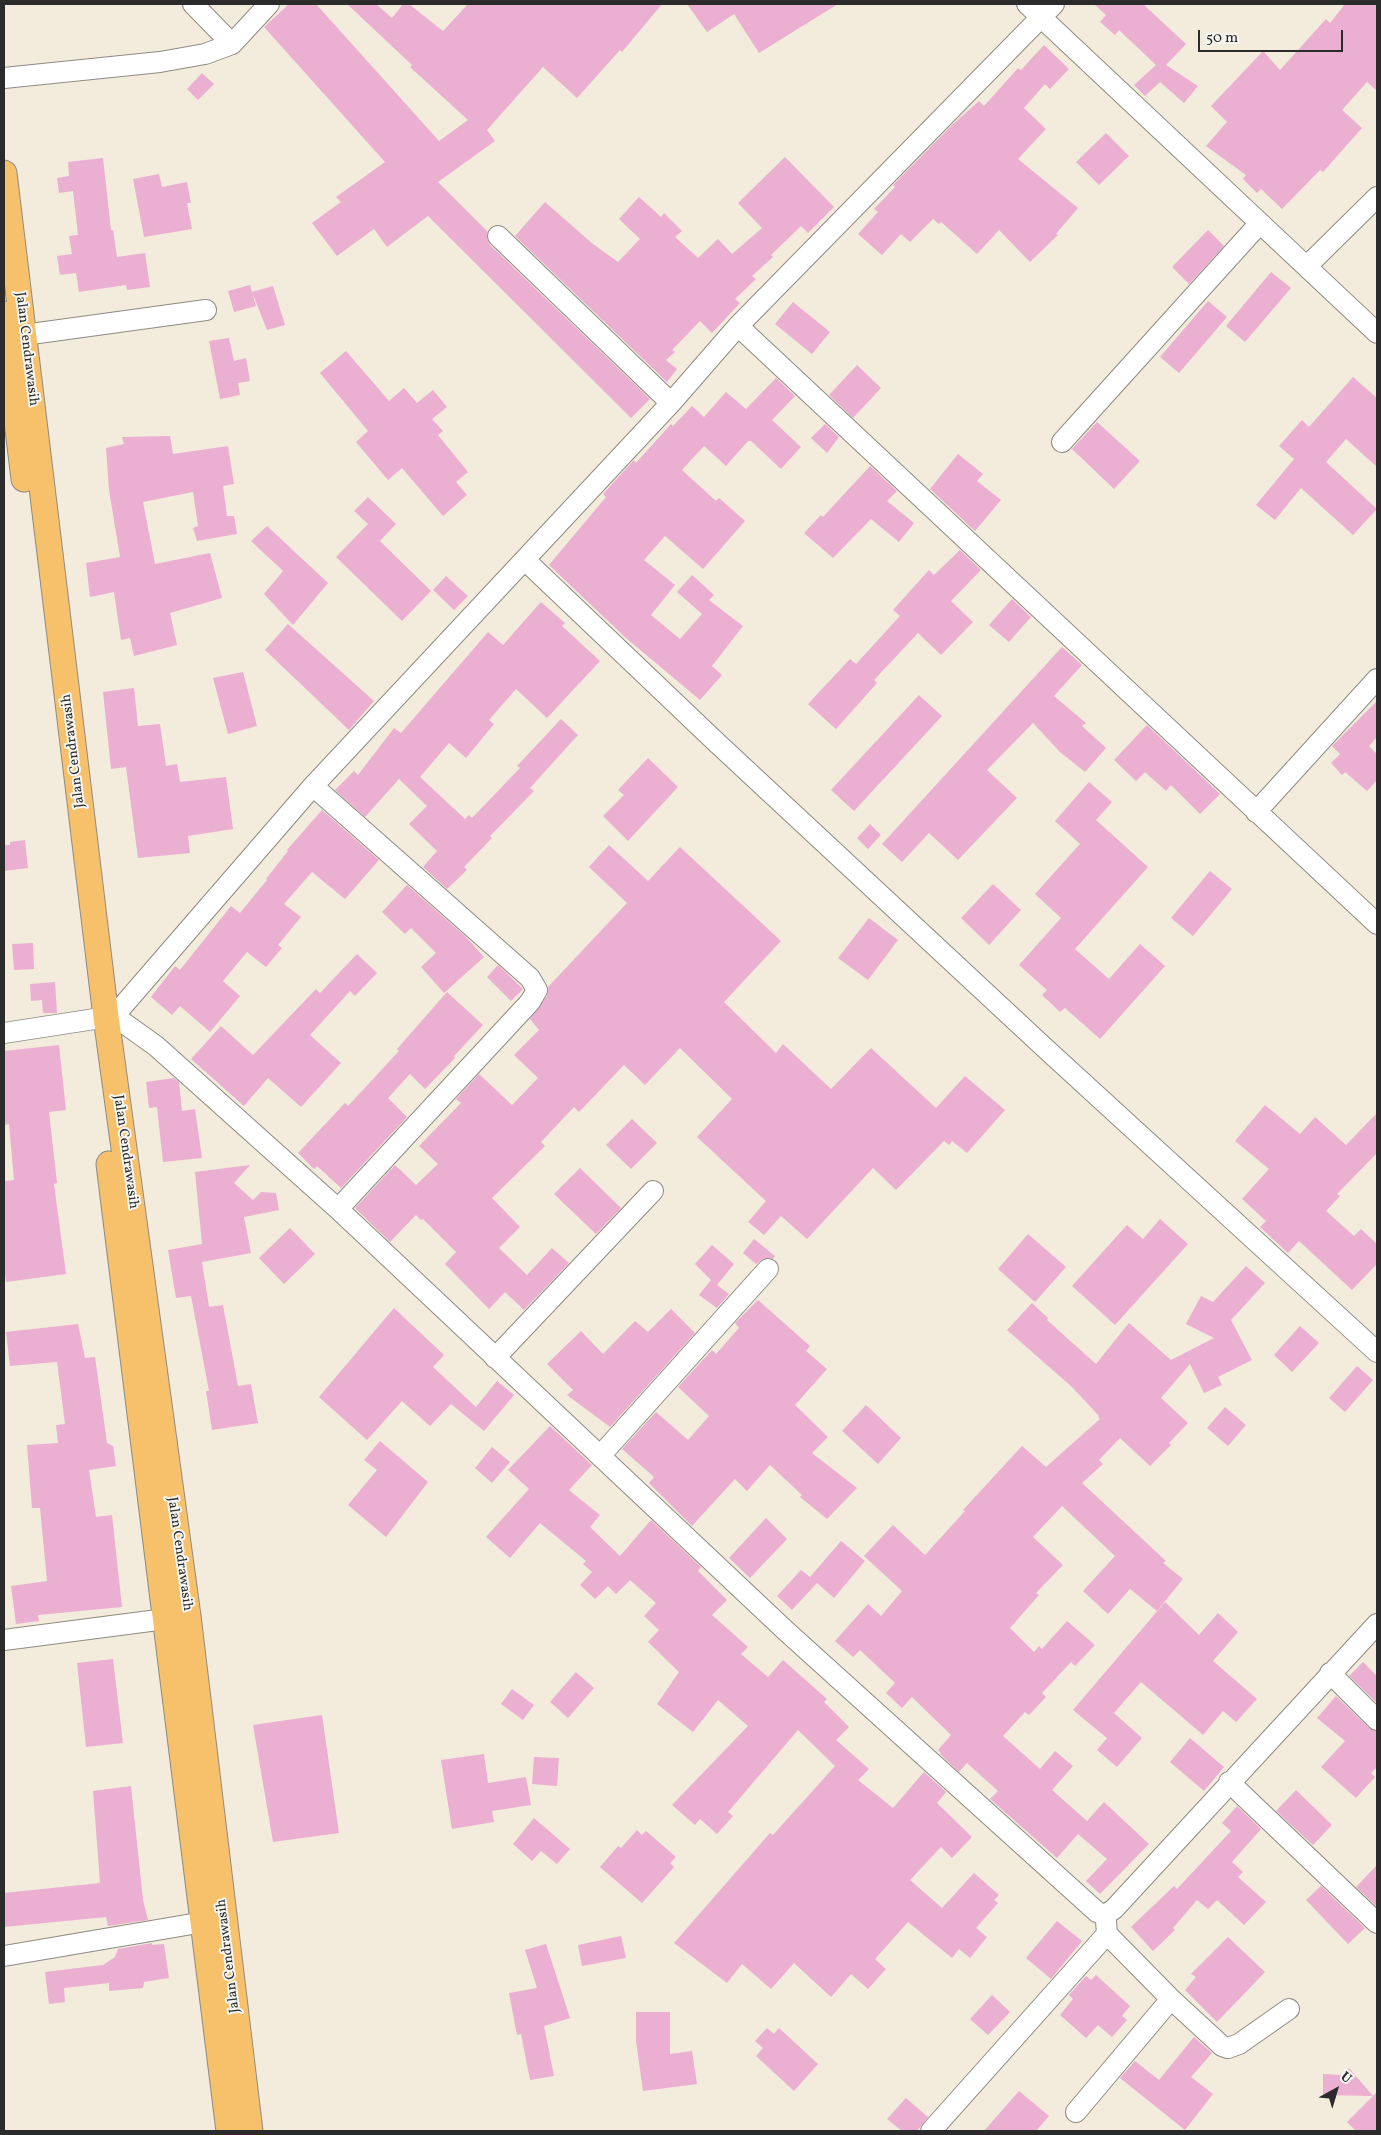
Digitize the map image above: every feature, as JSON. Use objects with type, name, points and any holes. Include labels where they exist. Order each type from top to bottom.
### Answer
[{"type":"main road","name":"Jalan Cendrawasih","points":[[4,173],[12,329],[104,1018],[176,1618],[250,2131]]},
{"type":"main road","name":"Jalan Cendrawasih","points":[[176,1618],[204,1922],[229,2131]]},
{"type":"street","points":[[193,4],[232,44]]},
{"type":"street","points":[[4,78],[160,62],[205,54],[232,44],[269,4]]},
{"type":"street","points":[[104,1018],[313,786],[526,561],[671,403],[738,326],[1041,8],[1260,223],[1377,333]]},
{"type":"street","points":[[1307,266],[1377,196]]},
{"type":"street","points":[[1062,442],[1260,223]]},
{"type":"street","points":[[498,236],[671,403]]},
{"type":"street","points":[[12,329],[206,310]]},
{"type":"street","points":[[738,326],[1377,924]]},
{"type":"street","points":[[526,561],[716,742],[1046,1049],[1377,1352]]},
{"type":"street","points":[[1256,812],[1377,679]]},
{"type":"street","points":[[313,786],[530,978],[537,990],[530,1002],[338,1209]]},
{"type":"street","points":[[4,1033],[104,1018],[156,1046],[338,1209],[786,1631],[1082,1901],[1097,1912],[1171,1998],[1217,2042],[1228,2048],[1239,2044],[1289,2009]]},
{"type":"street","points":[[495,1358],[653,1191]]},
{"type":"street","points":[[600,1456],[768,1269]]},
{"type":"street","points":[[4,1640],[176,1618]]},
{"type":"street","points":[[931,2131],[1106,1924],[1114,1909],[1229,1782],[1377,1624]]},
{"type":"street","points":[[1330,1674],[1377,1720]]},
{"type":"street","points":[[1229,1782],[1377,1923]]},
{"type":"street","points":[[4,1956],[204,1922]]},
{"type":"street","points":[[1076,2112],[1171,1998]]},
{"type":"building","points":[[289,4],[316,4],[439,141],[468,120],[410,67],[412,65],[347,4],[376,4],[392,18],[403,4],[409,4],[443,31],[468,4],[662,4],[622,52],[620,50],[577,98],[543,67],[487,130],[495,141],[438,182],[487,231],[487,239],[490,245],[650,399],[631,418],[428,216],[387,247],[374,229],[337,256],[312,223],[341,202],[336,197],[385,162],[264,27]]},
{"type":"building","points":[[687,4],[838,4],[759,53],[734,14],[707,32]]},
{"type":"building","points":[[1094,4],[1143,4],[1186,44],[1166,65],[1198,86],[1184,103],[1160,82],[1145,96],[1134,85],[1156,65],[1119,30],[1115,35],[1100,22],[1106,15]]},
{"type":"building","points":[[1345,4],[1377,4],[1377,91],[1367,82],[1342,110],[1362,128],[1323,172],[1320,170],[1282,209],[1261,189],[1257,193],[1243,179],[1246,175],[1206,146],[1227,122],[1211,106],[1263,51],[1280,70],[1326,19],[1330,23]]},
{"type":"building","points":[[1044,45],[1069,69],[1050,89],[1045,84],[1024,108],[1046,129],[1018,159],[1078,208],[1056,234],[1058,235],[1030,262],[999,230],[977,254],[941,222],[939,224],[933,219],[910,242],[901,234],[882,255],[858,234],[878,212],[874,209],[895,187],[893,185],[952,125],[979,101],[984,106],[1018,68],[1021,70]]},
{"type":"building","points":[[202,73],[214,84],[198,100],[187,89]]},
{"type":"building","points":[[1106,133],[1129,156],[1099,185],[1076,162]]},
{"type":"building","points":[[785,157],[834,207],[808,233],[801,226],[771,255],[773,257],[752,276],[756,279],[735,299],[740,303],[712,333],[700,321],[672,350],[675,352],[666,360],[677,369],[667,382],[515,236],[545,202],[593,244],[618,262],[640,239],[619,219],[639,197],[661,217],[664,213],[682,231],[675,237],[698,258],[718,239],[732,254],[762,228],[738,203]]},
{"type":"building","points":[[103,158],[111,230],[113,230],[117,257],[145,253],[150,287],[127,290],[126,285],[79,292],[76,273],[60,275],[57,256],[72,254],[69,236],[78,235],[73,191],[59,193],[57,178],[69,176],[68,162]]},
{"type":"building","points":[[159,174],[162,187],[187,182],[191,203],[187,203],[192,229],[144,237],[133,179]]},
{"type":"building","points":[[1208,230],[1224,246],[1189,284],[1172,267]]},
{"type":"building","points":[[1271,272],[1291,288],[1245,342],[1226,326]]},
{"type":"building","points":[[250,285],[256,306],[234,312],[228,291]]},
{"type":"building","points":[[273,286],[285,325],[267,330],[252,292]]},
{"type":"building","points":[[1208,301],[1227,317],[1179,373],[1160,357]]},
{"type":"building","points":[[793,302],[830,332],[812,354],[775,324]]},
{"type":"building","points":[[229,338],[234,361],[246,358],[250,381],[238,383],[240,395],[220,399],[209,341]]},
{"type":"building","points":[[346,351],[389,401],[404,388],[417,403],[433,390],[447,407],[432,419],[443,431],[438,435],[468,472],[456,482],[467,495],[443,516],[402,468],[388,480],[356,442],[368,431],[320,373]]},
{"type":"building","points":[[857,365],[881,388],[853,418],[829,395]]},
{"type":"building","points":[[1353,377],[1377,398],[1377,467],[1346,439],[1326,462],[1377,509],[1353,535],[1301,488],[1275,520],[1256,505],[1294,459],[1279,446],[1302,420],[1309,427]]},
{"type":"building","points":[[776,378],[795,396],[772,420],[801,447],[781,469],[751,441],[748,441],[726,466],[704,446],[682,470],[716,501],[719,498],[745,521],[703,569],[665,536],[644,560],[675,585],[651,615],[680,639],[702,614],[677,592],[692,575],[714,595],[709,600],[743,626],[712,666],[722,675],[700,700],[626,638],[549,565],[606,497],[603,494],[634,460],[636,463],[671,424],[673,426],[692,406],[704,417],[726,392],[746,409]]},
{"type":"building","points":[[1097,422],[1140,461],[1114,489],[1072,449]]},
{"type":"building","points":[[825,424],[839,437],[827,453],[811,438]]},
{"type":"building","points":[[170,436],[173,454],[228,446],[234,484],[223,486],[227,516],[234,516],[237,534],[197,541],[193,528],[198,526],[193,492],[143,502],[155,564],[210,553],[222,598],[170,613],[177,645],[134,656],[130,638],[121,640],[114,592],[90,597],[86,563],[120,557],[109,490],[106,448],[124,444],[122,437]]},
{"type":"building","points":[[958,454],[983,474],[977,481],[1001,500],[975,531],[930,489]]},
{"type":"building","points":[[870,466],[897,491],[887,501],[914,523],[899,542],[871,519],[833,558],[804,533],[821,515],[823,517]]},
{"type":"building","points":[[368,497],[396,524],[380,541],[431,591],[402,621],[336,557],[368,524],[354,511]]},
{"type":"building","points":[[267,526],[328,583],[293,625],[264,594],[283,571],[251,541]]},
{"type":"building","points":[[960,550],[981,570],[951,601],[973,622],[941,655],[918,633],[874,680],[877,683],[836,729],[808,704],[850,659],[856,664],[900,616],[893,610],[929,570],[934,575]]},
{"type":"building","points":[[446,576],[468,596],[454,610],[433,590]]},
{"type":"building","points":[[1012,599],[1031,617],[1009,642],[989,625]]},
{"type":"building","points":[[541,602],[565,623],[562,626],[600,661],[547,718],[516,689],[489,720],[494,724],[466,758],[449,743],[420,777],[465,819],[469,815],[472,818],[520,768],[517,766],[561,719],[578,735],[530,788],[534,791],[490,836],[492,838],[464,867],[467,870],[447,889],[423,867],[437,851],[409,824],[427,806],[399,779],[365,817],[335,790],[354,771],[358,775],[394,728],[401,733],[488,632],[503,645]]},
{"type":"building","points":[[288,624],[374,701],[349,730],[265,650]]},
{"type":"building","points":[[1062,647],[1082,665],[1054,696],[1086,723],[1082,726],[1106,748],[1085,772],[1060,752],[1033,723],[987,770],[1017,798],[958,860],[929,833],[902,862],[882,844]]},
{"type":"building","points":[[243,672],[257,726],[228,734],[213,678]]},
{"type":"building","points":[[134,688],[138,726],[160,724],[166,766],[177,764],[180,782],[226,777],[233,829],[188,836],[190,853],[138,858],[126,767],[111,769],[103,692]]},
{"type":"building","points":[[919,695],[942,716],[854,811],[831,790]]},
{"type":"building","points":[[1377,701],[1377,737],[1369,746],[1377,754],[1377,780],[1367,791],[1345,772],[1342,775],[1331,763],[1340,754],[1332,746]]},
{"type":"building","points":[[1147,725],[1220,794],[1200,814],[1171,785],[1166,791],[1145,772],[1136,781],[1114,760]]},
{"type":"building","points":[[648,758],[678,787],[628,841],[603,816],[624,795],[618,790]]},
{"type":"building","points":[[1089,782],[1112,802],[1096,820],[1148,867],[1075,949],[1109,979],[1140,944],[1165,966],[1100,1039],[1065,1008],[1060,1012],[1042,995],[1047,990],[1019,965],[1061,918],[1035,894],[1080,844],[1055,821]]},
{"type":"building","points":[[322,810],[379,860],[345,899],[312,872],[284,904],[301,917],[278,945],[282,948],[266,967],[247,952],[223,981],[240,996],[210,1032],[180,1006],[172,1015],[151,997],[175,966],[180,970],[231,906],[240,913],[267,880],[287,850]]},
{"type":"building","points":[[870,824],[881,835],[868,849],[857,838]]},
{"type":"building","points":[[25,840],[28,868],[4,871],[4,845],[10,845],[10,842]]},
{"type":"building","points":[[609,845],[648,881],[680,847],[781,941],[724,1002],[776,1053],[783,1044],[831,1089],[871,1048],[936,1108],[965,1076],[1005,1110],[967,1153],[952,1141],[949,1145],[944,1141],[896,1190],[873,1168],[807,1239],[781,1216],[764,1235],[748,1222],[766,1201],[697,1137],[732,1099],[680,1048],[645,1085],[624,1065],[579,1112],[574,1107],[541,1142],[545,1146],[492,1198],[520,1227],[499,1248],[527,1275],[552,1248],[569,1263],[524,1310],[505,1292],[489,1309],[445,1264],[456,1252],[423,1219],[421,1220],[416,1215],[390,1242],[355,1208],[395,1165],[416,1185],[438,1164],[419,1146],[461,1103],[456,1099],[479,1074],[512,1105],[538,1078],[514,1055],[539,1030],[530,1019],[547,996],[548,987],[627,903],[589,867]]},
{"type":"building","points":[[1210,871],[1232,889],[1193,936],[1171,918]]},
{"type":"building","points":[[993,884],[1021,910],[989,945],[961,918]]},
{"type":"building","points":[[407,885],[465,936],[484,957],[444,993],[421,967],[436,953],[411,928],[405,934],[382,912]]},
{"type":"building","points":[[869,918],[898,940],[868,980],[838,958]]},
{"type":"building","points":[[33,943],[34,969],[14,970],[12,944]]},
{"type":"building","points":[[357,954],[377,973],[355,996],[350,991],[310,1035],[341,1063],[301,1107],[268,1078],[244,1106],[191,1059],[221,1026],[253,1055],[316,989],[320,993]]},
{"type":"building","points":[[498,965],[523,989],[511,1001],[487,977]]},
{"type":"building","points":[[55,982],[57,1013],[43,1013],[42,1000],[31,1001],[30,984]]},
{"type":"building","points":[[447,992],[483,1025],[425,1089],[410,1074],[388,1098],[407,1117],[341,1188],[317,1166],[314,1169],[298,1153],[345,1103],[348,1106],[399,1051],[397,1049]]},
{"type":"building","points":[[59,1045],[66,1110],[49,1112],[57,1183],[54,1184],[66,1274],[6,1282],[4,1264],[4,1181],[14,1180],[9,1124],[4,1125],[4,1051]]},
{"type":"building","points":[[174,1078],[179,1082],[182,1111],[195,1109],[202,1158],[163,1162],[157,1107],[149,1108],[146,1082]]},
{"type":"building","points":[[1265,1105],[1300,1134],[1315,1117],[1346,1145],[1377,1113],[1377,1153],[1337,1194],[1340,1196],[1326,1211],[1354,1236],[1361,1229],[1377,1244],[1377,1264],[1352,1290],[1299,1241],[1288,1253],[1260,1227],[1266,1221],[1242,1199],[1269,1169],[1235,1141]]},
{"type":"building","points":[[632,1119],[657,1143],[631,1169],[606,1145]]},
{"type":"building","points":[[250,1165],[234,1183],[253,1200],[261,1192],[276,1193],[279,1210],[244,1217],[251,1253],[202,1262],[209,1307],[223,1305],[238,1386],[251,1384],[258,1423],[212,1430],[206,1391],[209,1391],[191,1296],[176,1298],[168,1250],[202,1244],[195,1172]]},
{"type":"building","points":[[580,1168],[621,1208],[596,1234],[554,1194]]},
{"type":"building","points":[[1160,1219],[1188,1244],[1115,1325],[1072,1286],[1127,1225],[1143,1239]]},
{"type":"building","points":[[290,1228],[315,1254],[284,1284],[259,1258]]},
{"type":"building","points":[[1028,1234],[1066,1267],[1035,1302],[998,1269]]},
{"type":"building","points":[[754,1239],[775,1256],[773,1259],[764,1258],[756,1264],[743,1253]]},
{"type":"building","points":[[712,1245],[734,1264],[717,1285],[729,1294],[717,1308],[699,1295],[711,1280],[695,1264]]},
{"type":"building","points":[[1246,1266],[1265,1283],[1231,1320],[1252,1360],[1218,1377],[1222,1385],[1204,1393],[1190,1364],[1161,1398],[1188,1423],[1169,1443],[1171,1445],[1150,1466],[1120,1438],[1099,1460],[1103,1464],[1082,1483],[1166,1561],[1163,1563],[1183,1579],[1157,1611],[1130,1589],[1108,1614],[1083,1591],[1115,1556],[1062,1506],[1033,1537],[1063,1565],[1036,1593],[1039,1595],[1010,1628],[1034,1652],[1039,1646],[1042,1649],[1067,1621],[1095,1645],[1075,1666],[1071,1662],[1042,1693],[1046,1697],[1029,1715],[1025,1712],[1003,1736],[1040,1769],[1055,1751],[1073,1766],[1052,1790],[1087,1821],[1104,1802],[1149,1844],[1100,1894],[1086,1881],[1107,1859],[1078,1834],[1057,1858],[990,1799],[998,1791],[967,1763],[959,1772],[940,1754],[938,1750],[951,1735],[912,1697],[902,1708],[886,1693],[895,1683],[860,1650],[853,1657],[835,1641],[868,1604],[881,1616],[902,1591],[864,1556],[893,1525],[925,1555],[965,1511],[963,1510],[1022,1446],[1046,1467],[1100,1419],[1072,1387],[1007,1330],[1032,1303],[1048,1318],[1047,1320],[1096,1364],[1129,1323],[1171,1360],[1214,1338],[1186,1324],[1201,1296],[1213,1302]]},
{"type":"building","points":[[758,1300],[810,1346],[806,1351],[827,1369],[795,1405],[828,1437],[812,1453],[857,1488],[827,1519],[800,1497],[802,1495],[770,1465],[747,1491],[735,1479],[692,1526],[649,1483],[654,1477],[622,1449],[656,1412],[688,1440],[709,1416],[678,1387],[712,1350],[716,1354],[739,1328],[735,1323]]},
{"type":"building","points":[[394,1308],[444,1355],[433,1367],[476,1407],[497,1381],[514,1395],[484,1431],[451,1404],[430,1426],[402,1401],[367,1440],[319,1397]]},
{"type":"building","points":[[671,1309],[695,1333],[610,1427],[567,1395],[573,1390],[547,1364],[581,1331],[603,1354],[635,1321],[648,1332]]},
{"type":"building","points":[[78,1324],[85,1358],[95,1357],[107,1443],[113,1446],[116,1466],[89,1470],[96,1517],[112,1515],[122,1607],[38,1615],[39,1621],[16,1624],[11,1586],[47,1581],[40,1508],[32,1508],[27,1445],[58,1443],[56,1425],[65,1424],[57,1362],[10,1366],[6,1332]]},
{"type":"building","points":[[1300,1326],[1319,1343],[1292,1372],[1274,1355]]},
{"type":"building","points":[[1357,1366],[1373,1380],[1345,1412],[1329,1398]]},
{"type":"building","points":[[866,1405],[901,1438],[878,1464],[842,1431]]},
{"type":"building","points":[[1225,1407],[1246,1425],[1228,1446],[1207,1428]]},
{"type":"building","points":[[550,1426],[592,1465],[569,1490],[600,1515],[590,1527],[620,1556],[651,1520],[701,1567],[698,1571],[727,1600],[712,1615],[748,1647],[741,1654],[768,1677],[783,1660],[827,1699],[824,1702],[849,1727],[836,1740],[869,1769],[858,1780],[893,1808],[924,1772],[946,1792],[937,1803],[972,1837],[952,1858],[941,1847],[910,1880],[942,1908],[974,1873],[999,1895],[994,1900],[998,1903],[976,1928],[987,1937],[970,1958],[959,1949],[952,1958],[908,1922],[875,1959],[886,1969],[868,1989],[851,1974],[831,1997],[794,1963],[771,1989],[742,1964],[727,1983],[674,1943],[770,1833],[773,1835],[835,1766],[798,1730],[728,1812],[733,1816],[717,1834],[700,1819],[695,1825],[672,1805],[748,1726],[718,1700],[693,1732],[657,1704],[679,1672],[648,1642],[659,1630],[644,1616],[656,1603],[630,1580],[616,1594],[608,1586],[595,1599],[580,1585],[592,1572],[583,1564],[586,1561],[540,1523],[510,1558],[486,1537],[529,1489],[508,1470]]},
{"type":"building","points":[[380,1441],[428,1482],[386,1537],[348,1505],[377,1470],[364,1460]]},
{"type":"building","points":[[492,1447],[510,1462],[492,1483],[475,1468]]},
{"type":"building","points":[[766,1518],[787,1539],[750,1578],[729,1558]]},
{"type":"building","points":[[841,1541],[865,1561],[834,1598],[817,1583],[792,1610],[777,1596],[801,1570],[810,1577]]},
{"type":"building","points":[[1165,1602],[1199,1635],[1218,1613],[1238,1632],[1213,1661],[1257,1699],[1236,1722],[1223,1711],[1203,1735],[1141,1682],[1114,1713],[1142,1738],[1117,1767],[1097,1750],[1107,1738],[1073,1710]]},
{"type":"building","points":[[113,1659],[123,1743],[86,1747],[77,1663]]},
{"type":"building","points":[[1363,1662],[1377,1676],[1377,1703],[1349,1676]]},
{"type":"building","points":[[576,1672],[594,1688],[568,1718],[550,1702]]},
{"type":"building","points":[[512,1689],[534,1705],[523,1720],[501,1704]]},
{"type":"building","points":[[1336,1696],[1369,1728],[1377,1732],[1377,1767],[1371,1773],[1375,1777],[1356,1798],[1321,1767],[1345,1741],[1317,1718]]},
{"type":"building","points":[[322,1715],[339,1833],[273,1842],[253,1725]]},
{"type":"building","points":[[1190,1738],[1224,1767],[1204,1791],[1170,1762]]},
{"type":"building","points":[[484,1754],[488,1783],[526,1777],[531,1805],[492,1811],[494,1822],[452,1829],[441,1760]]},
{"type":"building","points":[[534,1757],[559,1758],[557,1786],[532,1784]]},
{"type":"building","points":[[131,1786],[143,1900],[148,1920],[108,1926],[106,1917],[4,1927],[4,1893],[100,1883],[93,1791]]},
{"type":"building","points":[[1296,1790],[1332,1825],[1313,1845],[1276,1811]]},
{"type":"building","points":[[1237,1806],[1261,1829],[1232,1862],[1243,1872],[1238,1877],[1266,1902],[1244,1925],[1217,1900],[1208,1909],[1197,1900],[1173,1928],[1175,1930],[1153,1951],[1131,1927],[1174,1886],[1177,1889],[1231,1831],[1222,1823]]},
{"type":"building","points":[[534,1818],[570,1849],[557,1864],[541,1851],[532,1861],[513,1844]]},
{"type":"building","points":[[637,1830],[642,1835],[646,1831],[676,1857],[670,1863],[674,1867],[642,1903],[600,1867],[618,1846],[621,1848]]},
{"type":"building","points":[[1377,1865],[1377,1907],[1356,1887]]},
{"type":"building","points":[[1321,1886],[1365,1928],[1348,1944],[1306,1900]]},
{"type":"building","points":[[1057,1921],[1082,1941],[1051,1979],[1026,1958]]},
{"type":"building","points":[[621,1936],[626,1958],[582,1966],[578,1945]]},
{"type":"building","points":[[1228,1937],[1265,1972],[1217,2022],[1185,1990],[1196,1977],[1191,1974]]},
{"type":"building","points":[[152,1943],[152,1945],[164,1944],[169,1978],[144,1982],[143,1988],[109,1991],[109,1983],[64,1988],[65,2002],[49,2004],[45,1972],[103,1965],[115,1957],[118,1949]]},
{"type":"building","points":[[546,1944],[570,2018],[544,2026],[554,2076],[530,2080],[521,2034],[517,2035],[509,1993],[537,1988],[525,1950]]},
{"type":"building","points":[[1096,1975],[1130,2006],[1122,2016],[1127,2020],[1112,2037],[1098,2025],[1086,2038],[1060,2015],[1073,1999],[1069,1995],[1086,1976],[1091,1980]]},
{"type":"building","points":[[992,1995],[1010,2012],[988,2035],[970,2019]]},
{"type":"building","points":[[636,2012],[670,2012],[670,2054],[692,2051],[697,2084],[643,2091],[636,2041]]},
{"type":"building","points":[[767,2028],[774,2034],[779,2028],[818,2064],[794,2091],[756,2056],[763,2048],[755,2041]]},
{"type":"building","points":[[1194,2037],[1212,2053],[1191,2077],[1213,2094],[1185,2130],[1120,2078],[1135,2061],[1159,2080]]},
{"type":"building","points":[[1349,2068],[1373,2096],[1323,2095],[1323,2074],[1342,2075]]},
{"type":"building","points":[[1019,2091],[1049,2116],[1036,2131],[984,2131]]},
{"type":"building","points":[[1377,2092],[1377,2131],[1356,2131],[1347,2122]]},
{"type":"building","points":[[906,2098],[928,2117],[917,2131],[902,2131],[887,2119]]}]
